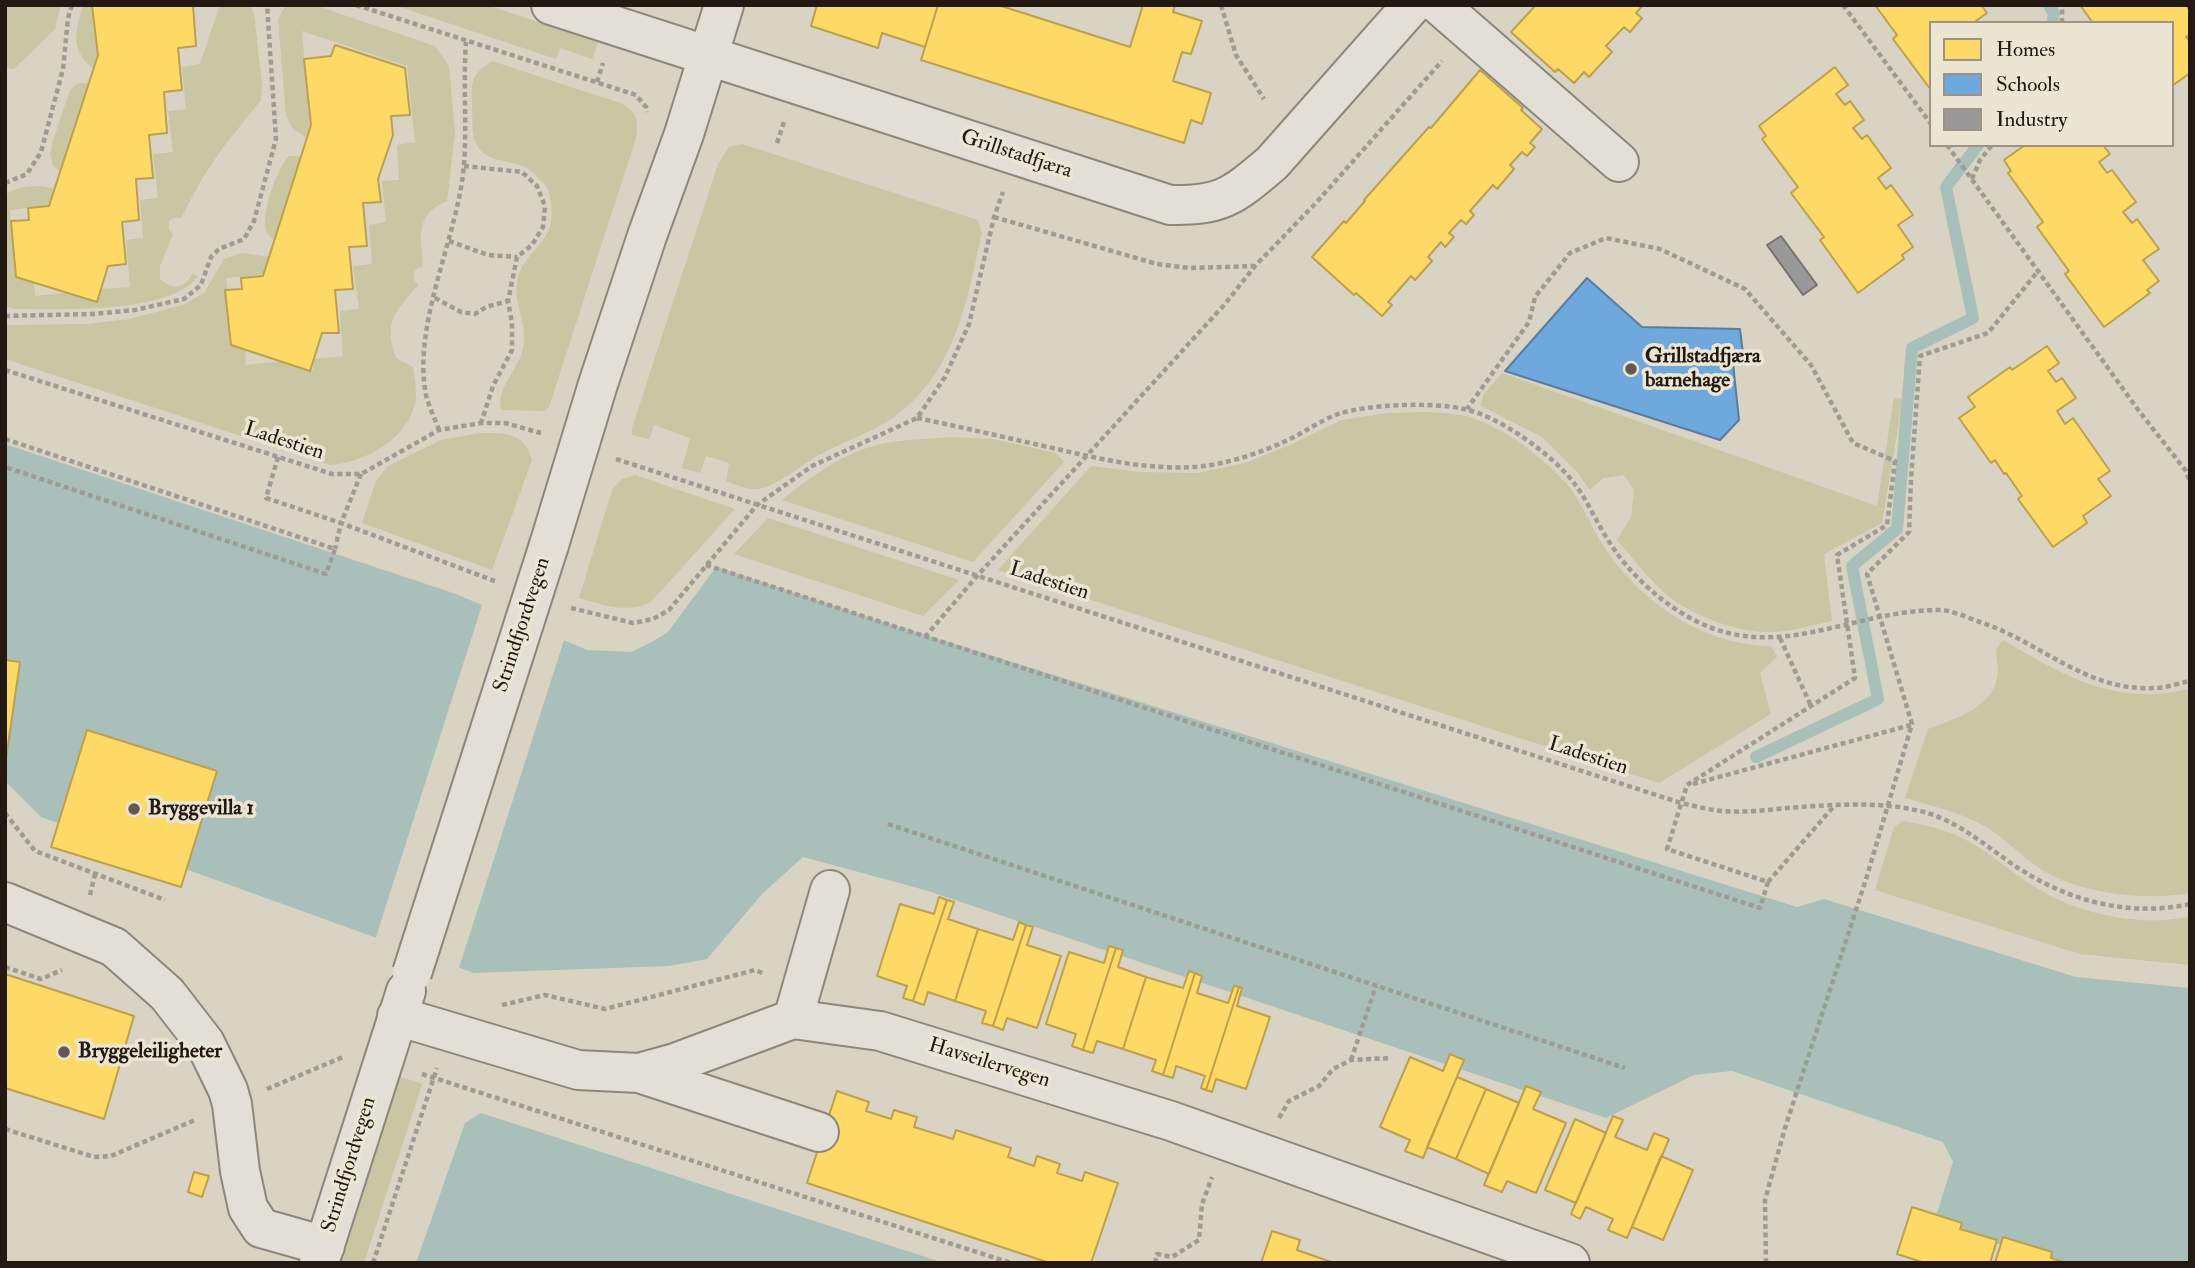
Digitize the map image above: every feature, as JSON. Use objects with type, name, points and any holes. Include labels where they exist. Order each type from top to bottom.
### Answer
[{"type":"street","name":"Grillstadfjæra","points":[[551,5],[1170,205],[1199,206],[1223,200],[1272,163],[1412,5]]},
{"type":"street","name":"Strindfjordvegen","points":[[5,902],[114,947],[167,994],[205,1043],[220,1072],[232,1104],[240,1171],[248,1208],[261,1228],[322,1255],[603,372],[647,236],[684,134],[724,5]]},
{"type":"street","points":[[1440,5],[1619,162]]},
{"type":"street","points":[[797,1003],[830,890]]},
{"type":"street","name":"Havseilervegen","points":[[397,1016],[578,1070],[639,1073],[675,1063],[797,1003],[1171,1121],[1570,1263]]},
{"type":"street","points":[[639,1073],[819,1132]]},
{"type":"path","points":[[5,183],[27,174],[41,152],[62,69],[72,5]]},
{"type":"path","points":[[5,316],[93,314],[135,310],[184,299],[201,285],[211,257],[219,249],[244,239],[254,221],[276,139],[267,5]]},
{"type":"path","points":[[356,5],[636,95],[646,107],[648,116]]},
{"type":"path","points":[[1222,5],[1236,55],[1264,99]]},
{"type":"path","points":[[1843,5],[1929,121]]},
{"type":"path","name":"Ladestien","points":[[925,637],[976,576],[1225,304],[1255,266],[1315,204],[1468,31]]},
{"type":"path","points":[[439,430],[426,396],[424,364],[429,321],[464,166],[463,80],[466,42]]},
{"type":"path","points":[[597,82],[607,53]]},
{"type":"path","points":[[777,143],[786,118]]},
{"type":"path","points":[[1948,147],[2138,411],[2188,470],[2190,482]]},
{"type":"path","points":[[1971,178],[1990,147]]},
{"type":"path","points":[[464,166],[522,172],[537,186],[545,206],[543,227],[531,245],[517,257],[508,301],[512,323],[512,350],[493,386],[481,423]]},
{"type":"path","points":[[586,613],[633,623],[653,619],[669,610],[757,505],[812,466],[917,418],[945,377],[969,324],[994,217],[1157,264],[1189,268],[1255,266]]},
{"type":"path","points":[[1467,409],[1529,322],[1535,297],[1570,253],[1606,238],[1660,249],[1745,289],[1811,365],[1853,443],[1895,461],[1887,525],[1837,555],[1855,678],[1687,785],[1667,849],[1768,882]]},
{"type":"path","points":[[449,241],[488,255],[517,257]]},
{"type":"path","points":[[1766,1263],[1765,1200],[1785,1128],[1867,876],[1912,724],[1867,574],[1909,532],[1910,479],[1920,356],[1988,333],[2038,271]]},
{"type":"path","points":[[435,298],[461,312],[475,314],[486,307],[508,301]]},
{"type":"path","name":"Ladestien","points":[[5,370],[332,474],[361,474]]},
{"type":"path","points":[[917,418],[1140,466],[1196,467],[1244,457],[1287,441],[1339,414],[1385,407],[1429,405],[1467,409],[1503,425],[1538,447],[1573,481],[1612,547],[1642,580],[1679,612],[1719,632],[1756,639],[1780,638],[1880,617],[1943,610],[1996,627],[2067,667],[2108,684],[2155,688],[2190,681]]},
{"type":"path","points":[[5,467],[326,574],[341,523],[361,474],[439,430],[481,423],[505,423],[550,436]]},
{"type":"path","points":[[5,439],[335,549]]},
{"type":"path","points":[[278,457],[266,498],[341,523],[485,578]]},
{"type":"path","name":"Ladestien","points":[[613,458],[1681,803],[1722,811],[1835,804],[1915,810],[1968,830],[2039,880],[2098,904],[2126,908],[2168,908],[2190,904]]},
{"type":"path","points":[[706,565],[1760,908],[1768,882],[1835,804]]},
{"type":"path","points":[[1780,638],[1811,706]]},
{"type":"path","points":[[1687,785],[1912,724]]},
{"type":"path","points":[[5,813],[35,851],[165,900]]},
{"type":"path","points":[[888,824],[1625,1068]]},
{"type":"path","points":[[490,1007],[545,995],[605,1009],[755,970],[797,1003]]},
{"type":"path","points":[[1351,1060],[1376,986]]},
{"type":"path","points":[[5,1129],[94,1157],[111,1156],[350,1054]]},
{"type":"path","points":[[1258,1151],[1289,1101],[1319,1086],[1333,1069],[1351,1060],[1391,1058]]},
{"type":"path","points":[[373,1263],[439,1060]]},
{"type":"path","points":[[433,1078],[1011,1263]]},
{"type":"path","points":[[1155,1263],[1157,1254],[1172,1256],[1199,1240],[1202,1204],[1212,1176]]},
{"type":"shaded area","points":[[5,5],[61,5],[55,29],[14,69],[5,68]]},
{"type":"shaded area","points":[[83,5],[93,5],[98,54],[94,69],[81,55],[76,40]]},
{"type":"shaded area","points":[[220,5],[251,5],[262,84],[261,100],[224,146],[203,177],[181,218],[169,221],[169,229],[173,234],[160,266],[160,279],[169,285],[178,286],[186,283],[192,274],[198,276],[185,288],[165,297],[140,303],[85,309],[14,309],[5,306],[5,195],[29,186],[55,189],[49,205],[10,210],[16,276],[34,283],[35,296],[66,293],[96,301],[101,289],[130,287],[126,240],[143,238],[140,200],[158,198],[153,154],[173,152],[168,111],[186,109],[182,67],[200,64]]},
{"type":"shaded area","points":[[288,5],[314,5],[435,46],[449,66],[455,133],[447,201],[436,207],[424,220],[421,236],[423,266],[415,270],[413,278],[418,285],[398,310],[391,326],[396,358],[413,367],[416,394],[413,409],[398,434],[386,444],[358,459],[330,465],[5,359],[5,325],[87,324],[129,319],[183,305],[204,293],[224,259],[242,253],[270,257],[266,274],[226,278],[234,343],[246,348],[245,365],[284,361],[313,370],[314,359],[343,356],[340,311],[359,309],[353,266],[372,264],[369,225],[386,222],[382,181],[399,180],[397,145],[415,142],[407,66],[302,31],[310,125],[306,137],[293,129],[286,116],[278,19]]},
{"type":"shaded area","points":[[394,5],[487,5],[598,42],[592,59],[560,48],[556,59]]},
{"type":"shaded area","points":[[492,61],[623,104],[634,114],[637,123],[636,138],[549,407],[544,411],[501,410],[502,394],[524,343],[517,293],[520,271],[546,236],[552,211],[548,189],[531,171],[518,164],[484,154],[475,142],[472,84],[480,70]]},
{"type":"shaded area","points":[[78,83],[89,83],[60,172],[53,165],[50,155],[53,140],[70,90]]},
{"type":"shaded area","points":[[742,144],[978,220],[982,233],[955,334],[932,379],[915,399],[885,423],[817,456],[776,482],[759,489],[726,481],[729,463],[706,456],[700,473],[682,468],[690,438],[654,425],[649,439],[632,435],[632,428],[718,164],[729,147]]},
{"type":"shaded area","points":[[289,156],[301,156],[275,241],[267,233],[265,216],[275,182]]},
{"type":"shaded area","points":[[1502,373],[1877,506],[1894,398],[1903,399],[1882,523],[1824,554],[1832,621],[1795,629],[1761,632],[1714,621],[1672,599],[1617,540],[1631,517],[1634,490],[1624,475],[1603,478],[1590,490],[1577,472],[1542,437],[1481,406],[1483,395]]},
{"type":"shaded area","points":[[1429,412],[1461,415],[1488,425],[1517,441],[1543,461],[1570,488],[1603,545],[1618,565],[1654,602],[1675,617],[1721,638],[1771,646],[1777,657],[1760,673],[1771,714],[1659,783],[998,570],[1091,466],[1140,472],[1197,473],[1245,463],[1342,420],[1386,413]]},
{"type":"shaded area","points":[[480,433],[505,434],[519,439],[529,451],[532,460],[492,570],[362,523],[376,481],[388,466],[441,440]]},
{"type":"shaded area","points":[[951,437],[993,439],[1056,453],[1064,462],[973,562],[782,500],[817,473],[857,451],[894,442]]},
{"type":"shaded area","points":[[635,475],[735,509],[651,602],[624,608],[579,598],[612,490],[622,479]]},
{"type":"shaded area","points":[[768,518],[959,580],[923,616],[734,554]]},
{"type":"shaded area","points":[[2003,640],[2039,661],[2096,686],[2136,694],[2162,694],[2190,689],[2190,893],[2134,896],[2076,885],[2042,870],[1977,822],[1905,798],[1928,729],[1972,710],[1990,694],[1996,684],[1998,672],[1996,650]]},
{"type":"shaded area","points":[[1903,821],[1942,830],[1964,839],[2040,890],[2074,906],[2113,917],[2133,919],[2190,916],[2190,965],[2080,954],[1875,890],[1894,827]]},
{"type":"shaded area","points":[[400,1077],[422,1084],[364,1263],[339,1263]]},
{"type":"water","points":[[5,444],[456,594],[587,650],[631,652],[668,632],[716,567],[1797,907],[1824,899],[2076,977],[2190,988],[2190,1263],[2057,1263],[1934,1223],[1953,1162],[1943,1142],[1732,1071],[1694,1075],[1606,1118],[925,890],[803,857],[762,894],[707,959],[669,966],[474,973],[41,817],[5,781]]},
{"type":"water","points":[[481,1113],[944,1263],[416,1263],[465,1123]]},
{"type":"pier","points":[[483,602],[565,637],[458,971],[375,940]]},
{"type":"building: Homes","points":[[92,5],[193,5],[196,46],[178,48],[182,90],[164,92],[167,133],[149,135],[153,178],[136,179],[139,220],[122,222],[126,264],[108,266],[97,302],[16,277],[11,221],[29,220],[28,208],[49,206],[98,55]]},
{"type":"building: Homes","points":[[817,5],[938,5],[925,47],[882,33],[878,48],[811,26]]},
{"type":"building: Homes","points":[[938,5],[998,5],[1130,47],[1143,5],[1175,5],[1173,12],[1202,21],[1191,54],[1182,52],[1173,81],[1211,93],[1202,124],[1191,120],[1184,143],[921,60]]},
{"type":"building: Homes","points":[[1536,5],[1643,5],[1636,13],[1642,18],[1630,32],[1624,27],[1606,46],[1612,52],[1589,77],[1584,72],[1574,83],[1558,69],[1555,72],[1511,32]]},
{"type":"building: Homes","points":[[1875,5],[1981,5],[1987,13],[1976,21],[1929,21],[1929,87],[1893,39],[1897,35]]},
{"type":"building: Homes","points":[[2080,5],[2186,5],[2190,11],[2190,35],[2186,37],[2190,42],[2190,73],[2174,85],[2174,21],[2092,21]]},
{"type":"building: Homes","points":[[335,45],[405,68],[410,115],[391,116],[393,135],[378,179],[381,202],[363,203],[367,246],[349,247],[353,289],[335,290],[339,333],[322,333],[310,371],[231,345],[225,290],[242,289],[241,278],[263,276],[311,125],[304,59],[331,56]]},
{"type":"building: Homes","points":[[1835,67],[1848,85],[1836,94],[1845,105],[1850,101],[1864,120],[1853,128],[1862,139],[1867,135],[1891,168],[1878,178],[1886,189],[1891,185],[1913,215],[1898,225],[1913,247],[1902,255],[1904,259],[1858,293],[1820,240],[1824,237],[1791,193],[1798,187],[1762,139],[1766,136],[1759,126]]},
{"type":"building: Homes","points":[[1480,70],[1523,108],[1521,110],[1542,129],[1530,143],[1535,147],[1527,156],[1522,152],[1510,165],[1514,169],[1497,189],[1493,185],[1470,211],[1474,215],[1466,224],[1461,220],[1449,233],[1454,237],[1445,247],[1441,242],[1428,257],[1432,261],[1415,280],[1411,276],[1388,302],[1392,305],[1382,316],[1312,257],[1344,221],[1346,223]]},
{"type":"building: Homes","points":[[2022,147],[2105,147],[2110,154],[2099,162],[2107,173],[2112,170],[2136,202],[2123,212],[2132,223],[2137,219],[2159,249],[2143,260],[2159,281],[2147,290],[2150,293],[2104,327],[2065,274],[2069,271],[2037,227],[2043,222],[2008,173],[2011,171],[2004,160]]},
{"type":"building: Homes","points":[[2047,346],[2059,363],[2048,371],[2056,382],[2062,378],[2076,398],[2057,411],[2065,424],[2073,418],[2110,471],[2098,479],[2111,496],[2083,516],[2087,523],[2053,547],[2018,499],[2022,496],[2006,473],[2004,474],[1995,460],[1991,463],[1959,418],[1975,407],[1968,397],[2010,367],[2012,370]]},
{"type":"building: Homes","points":[[5,660],[20,662],[5,766]]},
{"type":"building: Homes","name":"Bryggevilla 1","points":[[87,730],[217,771],[181,887],[51,847]]},
{"type":"building: Homes","points":[[939,897],[947,900],[913,1001],[903,998],[907,986],[877,976],[900,904],[934,914]]},
{"type":"building: Homes","points":[[947,900],[954,902],[948,919],[978,929],[955,1001],[928,992],[924,1005],[913,1001]]},
{"type":"building: Homes","points":[[1019,922],[1026,925],[993,1026],[982,1023],[986,1011],[955,1001],[978,929],[1013,940]]},
{"type":"building: Homes","points":[[1026,925],[1033,927],[1027,945],[1061,956],[1037,1028],[1007,1018],[1003,1030],[993,1026]]},
{"type":"building: Homes","points":[[1109,946],[1116,948],[1083,1050],[1072,1046],[1076,1034],[1046,1024],[1069,952],[1104,963]]},
{"type":"building: Homes","points":[[1116,948],[1123,950],[1118,967],[1146,977],[1123,1049],[1097,1041],[1093,1053],[1083,1050]]},
{"type":"building: Homes","points":[[1189,971],[1195,973],[1163,1075],[1152,1071],[1156,1060],[1123,1049],[1146,977],[1183,988]]},
{"type":"building: Homes","points":[[1195,973],[1202,976],[1197,993],[1228,1003],[1234,986],[1239,987],[1206,1090],[1201,1088],[1205,1076],[1176,1066],[1173,1078],[1163,1075]]},
{"type":"building: Homes","name":"Bryggeleiligheter","points":[[5,974],[134,1016],[104,1119],[5,1088]]},
{"type":"building: Homes","points":[[1239,987],[1242,988],[1237,1006],[1270,1017],[1246,1089],[1216,1079],[1212,1092],[1206,1090]]},
{"type":"building: Homes","points":[[1450,1054],[1464,1060],[1423,1158],[1405,1151],[1410,1140],[1380,1127],[1410,1057],[1443,1071]]},
{"type":"building: Homes","points":[[1457,1077],[1486,1089],[1456,1159],[1427,1147]]},
{"type":"building: Homes","points":[[1526,1086],[1541,1092],[1533,1109],[1566,1123],[1536,1193],[1507,1181],[1502,1192],[1484,1185]]},
{"type":"building: Homes","points":[[1486,1089],[1519,1103],[1489,1174],[1456,1159]]},
{"type":"building: Homes","points":[[837,1091],[869,1102],[866,1111],[891,1119],[894,1110],[917,1117],[914,1127],[953,1139],[956,1130],[1011,1148],[1008,1157],[1034,1166],[1037,1156],[1060,1164],[1057,1173],[1082,1181],[1085,1172],[1118,1183],[1091,1263],[1050,1263],[807,1183]]},
{"type":"building: Homes","points":[[1613,1116],[1623,1120],[1615,1137],[1647,1150],[1654,1133],[1669,1139],[1627,1238],[1608,1230],[1613,1219],[1586,1207],[1580,1219],[1571,1214]]},
{"type":"building: Homes","points":[[1575,1119],[1606,1133],[1576,1203],[1545,1190]]},
{"type":"building: Homes","points":[[1661,1156],[1693,1170],[1663,1240],[1632,1227]]},
{"type":"building: Homes","points":[[194,1172],[209,1176],[202,1197],[188,1192]]},
{"type":"building: Homes","points":[[1912,1207],[1962,1223],[1960,1229],[1997,1240],[1990,1263],[1925,1263],[1897,1254]]},
{"type":"building: Homes","points":[[1272,1231],[1300,1240],[1297,1250],[1334,1263],[1261,1263]]},
{"type":"building: Homes","points":[[2003,1237],[2052,1252],[2051,1258],[2066,1263],[1995,1263]]},
{"type":"building: Schools","points":[[1587,278],[1642,327],[1740,329],[1744,362],[1733,363],[1739,420],[1720,440],[1505,371]]},
{"type":"building: Industry","points":[[1781,236],[1817,285],[1803,295],[1767,245]]},
{"type":"waterway","points":[[2049,5],[2054,14],[2052,21]]},
{"type":"waterway","points":[[1756,757],[1878,699],[1852,566],[1897,529],[1912,348],[1973,318],[1946,187],[1976,147]]},
{"type":"place","name":"Grillstadfjæra barnehage","points":[[1631,369]]},
{"type":"place","name":"Bryggevilla 1","points":[[134,809]]},
{"type":"place","name":"Bryggeleiligheter","points":[[64,1052]]}]
